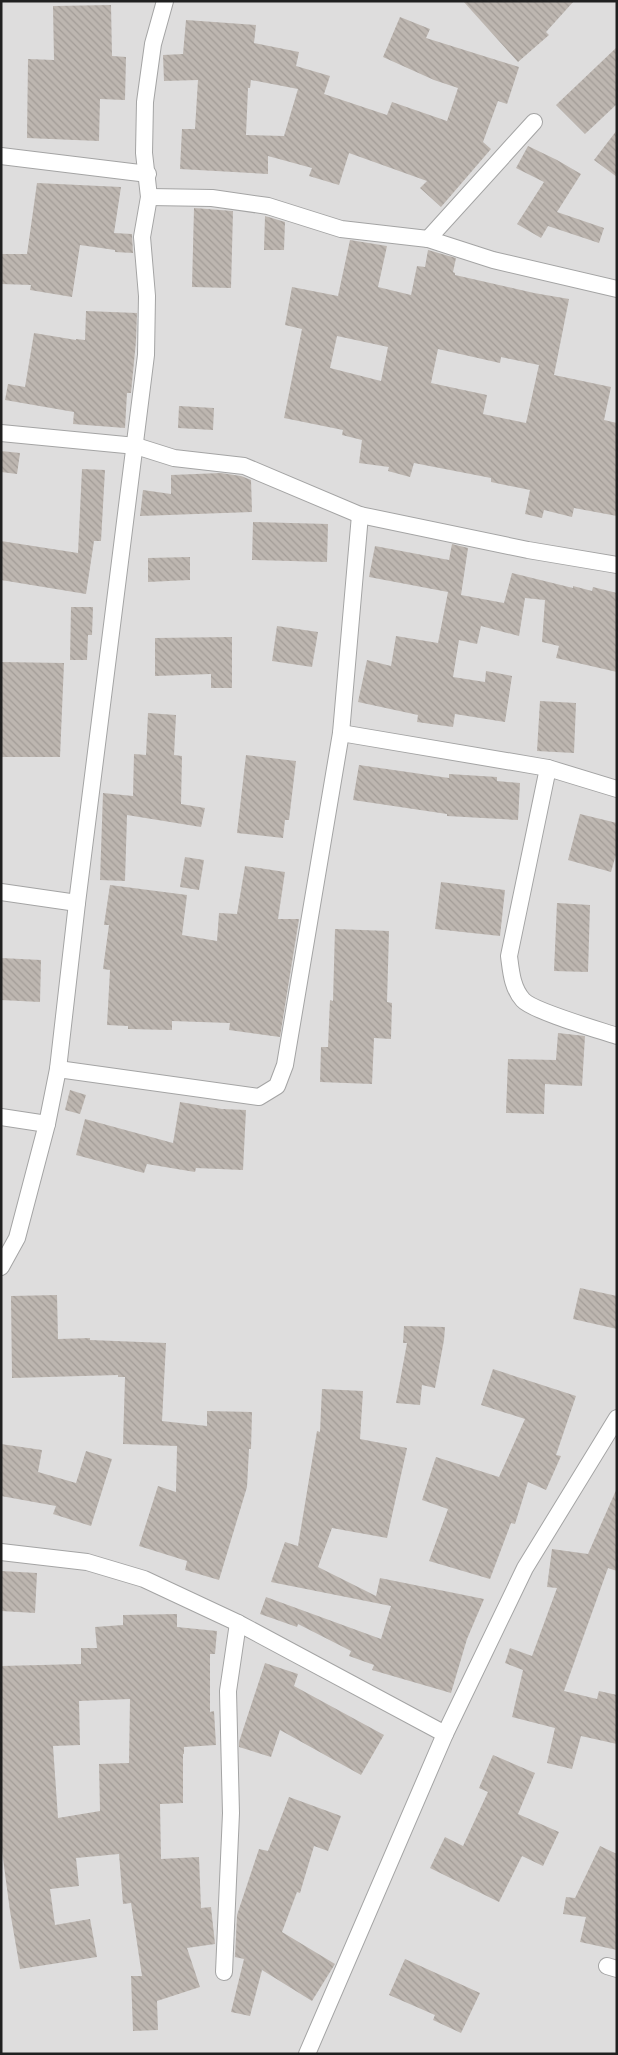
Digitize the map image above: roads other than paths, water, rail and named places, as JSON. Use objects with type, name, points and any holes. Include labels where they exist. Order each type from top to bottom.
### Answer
[{"type":"street","points":[[1,1267],[17,1238],[47,1124],[58,1068],[146,355],[147,296],[142,237],[149,198],[148,174],[144,153],[145,102],[152,44],[165,1]]},
{"type":"street","points":[[428,239],[534,122]]},
{"type":"street","points":[[1,156],[148,174]]},
{"type":"street","points":[[149,198],[212,198],[268,206],[341,229],[428,239],[493,260],[617,289]]},
{"type":"street","points":[[1,433],[136,446],[174,458],[244,466],[360,514],[528,550],[617,565]]},
{"type":"street","points":[[58,1068],[259,1097],[277,1086],[285,1065],[341,733],[360,514]]},
{"type":"street","points":[[341,733],[548,768],[617,789]]},
{"type":"street","points":[[548,768],[509,956],[511,975],[518,993],[523,1001],[528,1004],[617,1036]]},
{"type":"street","points":[[1,892],[77,904]]},
{"type":"street","points":[[1,1117],[47,1124]]},
{"type":"street","points":[[307,2054],[445,1734],[525,1568],[617,1418]]},
{"type":"street","points":[[1,1552],[87,1562],[144,1580],[238,1623],[445,1734]]},
{"type":"street","points":[[224,1972],[231,1813],[228,1691],[238,1623]]}]
